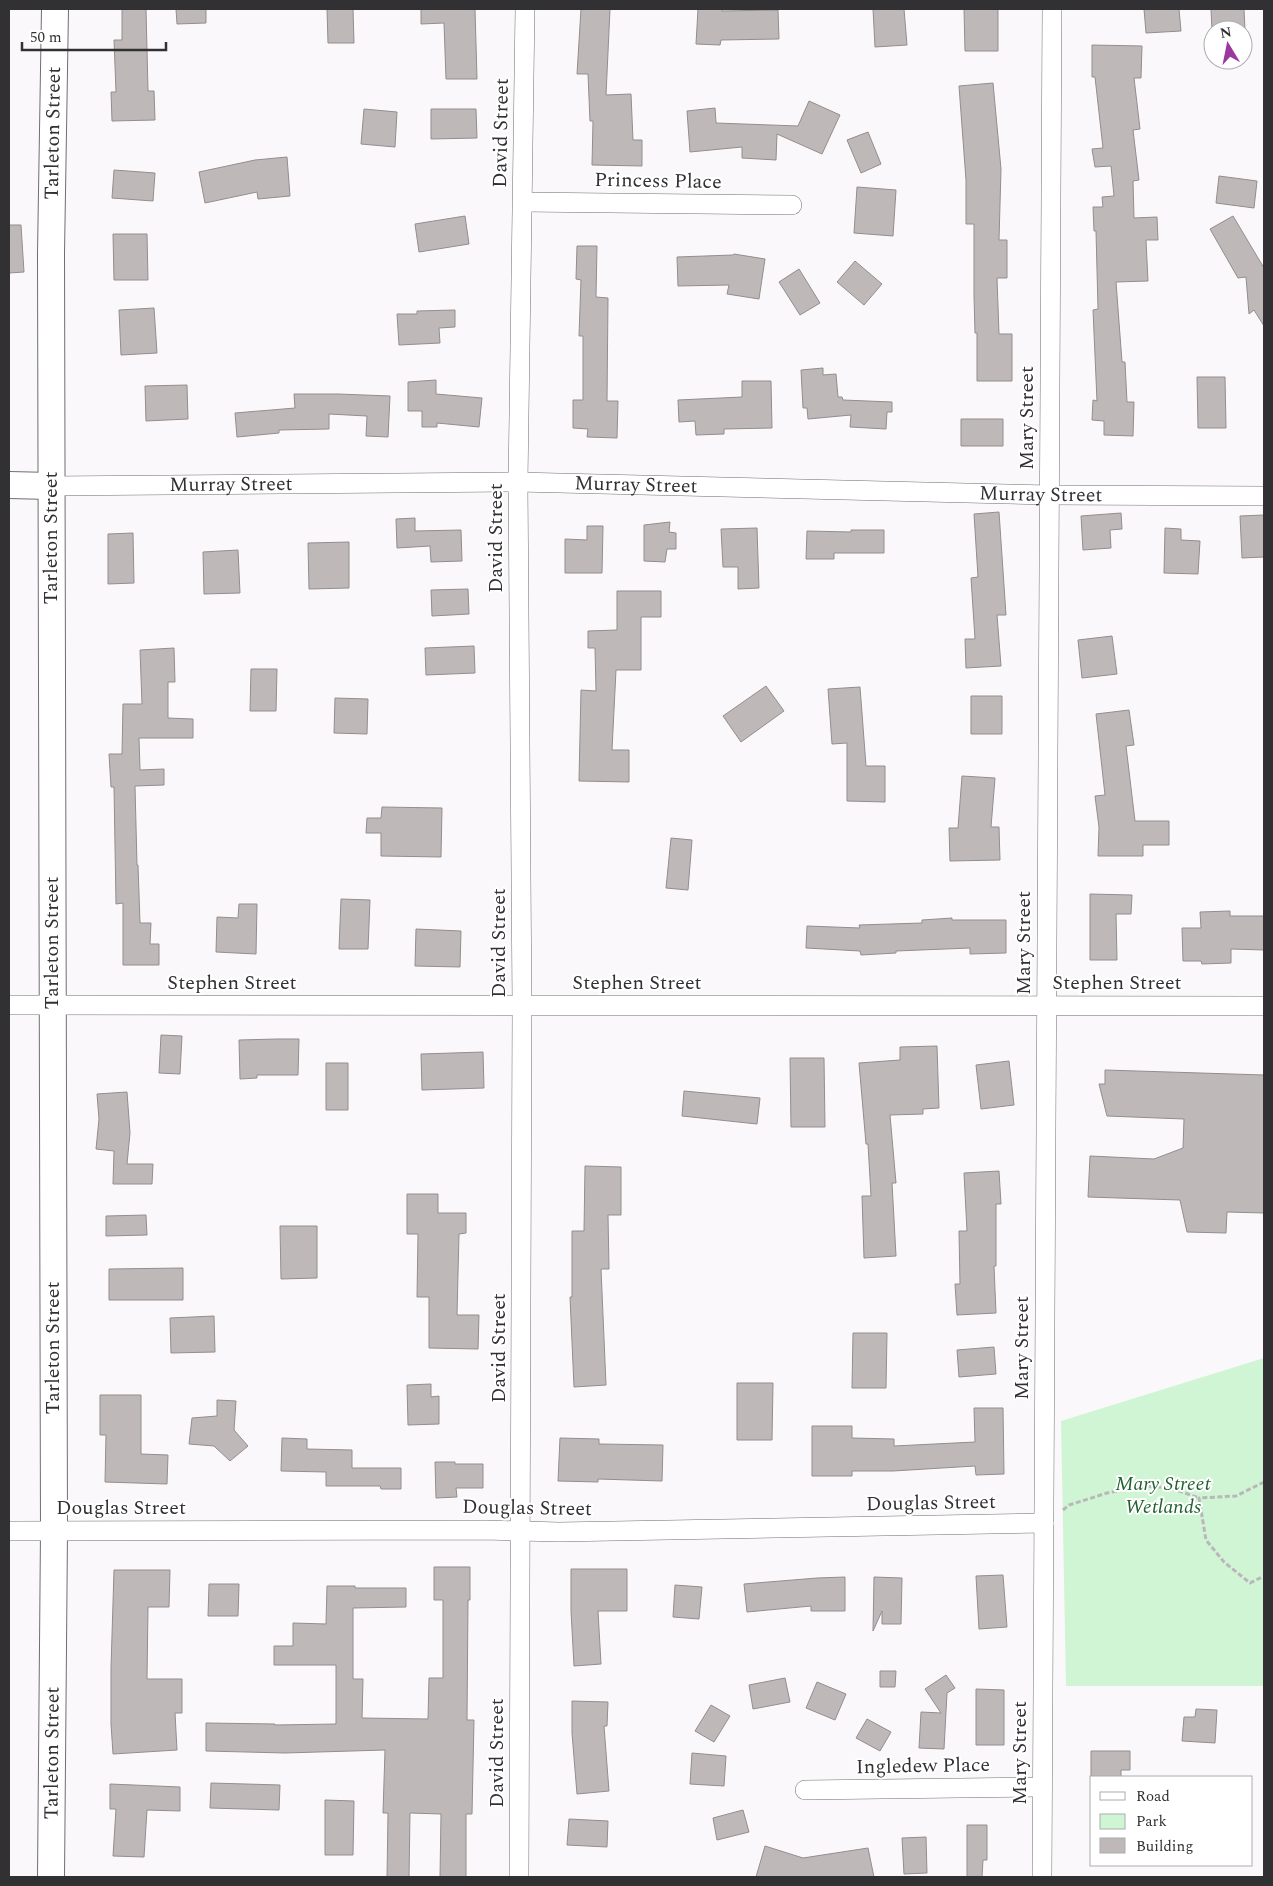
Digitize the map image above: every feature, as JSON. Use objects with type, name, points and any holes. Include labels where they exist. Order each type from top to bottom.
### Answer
[{"type":"main road","name":"Tarleton Street","points":[[51,1877],[54,1531],[51,253],[55,9]]},
{"type":"main road","name":"Murray Street","points":[[9,485],[51,486]]},
{"type":"street","name":"David Street","points":[[519,1877],[522,1005],[518,482],[525,9]]},
{"type":"street","name":"Mary Street","points":[[1042,1877],[1052,9]]},
{"type":"street","name":"Princess Place","points":[[523,202],[792,205]]},
{"type":"street","name":"Murray Street","points":[[51,486],[518,482],[1049,495],[1264,496]]},
{"type":"street","name":"Stephen Street","points":[[9,1005],[1264,1006]]},
{"type":"street","name":"Douglas Street","points":[[9,1531],[486,1530],[579,1532],[1044,1524]]},
{"type":"street","name":"Ingledew Place","points":[[805,1790],[1042,1787]]},
{"type":"path","points":[[1044,1524],[1069,1505],[1107,1493],[1142,1486],[1171,1488],[1199,1498],[1236,1496],[1264,1482]]},
{"type":"path","points":[[1199,1498],[1206,1540],[1224,1562],[1250,1583],[1264,1576]]},
{"type":"green space","name":"Mary Street Wetlands","points":[[1264,1358],[1264,1686],[1066,1686],[1061,1421]]},
{"type":"building","points":[[122,9],[146,9],[148,91],[154,91],[155,120],[112,121],[111,92],[116,92],[114,40],[122,40]]},
{"type":"building","points":[[176,9],[206,9],[206,23],[177,24]]},
{"type":"building","points":[[327,9],[353,9],[354,43],[328,43]]},
{"type":"building","points":[[421,9],[475,9],[477,79],[446,79],[444,23],[421,24]]},
{"type":"building","points":[[581,9],[610,9],[606,95],[631,94],[633,140],[642,140],[642,166],[592,165],[593,121],[590,121],[588,74],[577,74]]},
{"type":"building","points":[[698,9],[723,9],[722,11],[778,10],[779,39],[721,40],[720,45],[696,44]]},
{"type":"building","points":[[873,9],[904,9],[907,45],[875,47]]},
{"type":"building","points":[[964,9],[998,9],[998,51],[965,51]]},
{"type":"building","points":[[1144,9],[1179,9],[1181,31],[1146,33]]},
{"type":"building","points":[[1211,9],[1244,9],[1245,20],[1212,20]]},
{"type":"building","points":[[1092,45],[1142,46],[1141,78],[1134,78],[1140,129],[1133,130],[1139,180],[1133,181],[1134,218],[1157,217],[1158,240],[1146,240],[1148,281],[1116,282],[1122,362],[1125,362],[1127,402],[1134,402],[1133,436],[1104,435],[1104,421],[1092,420],[1093,400],[1097,401],[1093,310],[1098,309],[1096,231],[1094,231],[1093,207],[1103,207],[1102,197],[1114,196],[1111,166],[1095,167],[1092,149],[1103,148],[1095,77],[1092,77]]},
{"type":"building","points":[[993,83],[1001,169],[999,240],[1007,240],[1007,278],[997,278],[999,334],[1012,334],[1012,381],[977,381],[974,224],[966,224],[966,180],[959,86]]},
{"type":"building","points":[[809,101],[840,115],[822,154],[777,134],[776,160],[742,158],[742,147],[690,152],[687,111],[715,108],[716,123],[798,126]]},
{"type":"building","points":[[364,109],[397,112],[395,147],[361,144]]},
{"type":"building","points":[[431,109],[476,109],[477,138],[431,139]]},
{"type":"building","points":[[868,132],[881,164],[861,173],[847,140]]},
{"type":"building","points":[[287,157],[290,196],[258,199],[257,192],[205,203],[199,172],[255,160]]},
{"type":"building","points":[[114,170],[155,173],[153,201],[112,198]]},
{"type":"building","points":[[1219,176],[1257,181],[1254,208],[1216,203]]},
{"type":"building","points":[[857,187],[896,190],[893,236],[854,233]]},
{"type":"building","points":[[465,216],[469,244],[419,252],[415,224]]},
{"type":"building","points":[[1233,216],[1264,268],[1264,326],[1254,310],[1249,314],[1246,277],[1238,278],[1210,229]]},
{"type":"building","points":[[9,225],[21,225],[24,272],[9,273]]},
{"type":"building","points":[[113,234],[147,234],[148,280],[114,280]]},
{"type":"building","points":[[577,246],[597,246],[596,297],[608,298],[607,401],[618,401],[617,438],[587,437],[588,429],[573,428],[573,400],[583,400],[583,336],[579,336],[581,280],[576,279]]},
{"type":"building","points":[[734,254],[765,259],[759,299],[727,294],[729,285],[678,286],[677,257]]},
{"type":"building","points":[[855,261],[882,284],[864,305],[837,282]]},
{"type":"building","points":[[799,269],[820,303],[800,315],[779,282]]},
{"type":"building","points":[[154,308],[157,353],[121,355],[119,310]]},
{"type":"building","points":[[455,310],[455,327],[439,328],[440,343],[399,345],[397,314],[417,314],[417,311]]},
{"type":"building","points":[[823,368],[823,375],[836,374],[838,397],[842,397],[843,400],[892,402],[892,412],[887,412],[886,429],[850,427],[851,415],[808,419],[807,408],[803,408],[801,370]]},
{"type":"building","points":[[1197,377],[1225,377],[1226,428],[1198,428]]},
{"type":"building","points":[[436,380],[436,394],[482,398],[479,427],[437,423],[437,427],[422,427],[422,411],[408,411],[408,382]]},
{"type":"building","points":[[742,381],[771,381],[772,428],[724,429],[724,434],[696,435],[695,421],[679,422],[678,400],[742,397]]},
{"type":"building","points":[[187,385],[188,419],[146,421],[145,386]]},
{"type":"building","points":[[294,394],[390,396],[388,437],[366,436],[367,416],[329,414],[329,429],[279,430],[279,433],[237,437],[235,413],[295,408]]},
{"type":"building","points":[[961,419],[1003,419],[1003,446],[961,446]]},
{"type":"building","points":[[999,512],[1006,615],[997,615],[1001,666],[966,668],[965,639],[975,639],[971,578],[978,577],[974,514]]},
{"type":"building","points":[[1121,513],[1122,529],[1110,530],[1111,548],[1083,550],[1081,516]]},
{"type":"building","points":[[1264,515],[1264,557],[1242,558],[1240,516]]},
{"type":"building","points":[[415,518],[415,531],[461,530],[462,561],[431,562],[430,546],[397,548],[396,519]]},
{"type":"building","points":[[670,522],[669,532],[676,533],[676,549],[667,549],[665,562],[644,561],[644,525]]},
{"type":"building","points":[[587,526],[603,526],[602,573],[565,573],[565,539],[587,540]]},
{"type":"building","points":[[757,528],[759,588],[738,589],[738,567],[723,567],[721,529]]},
{"type":"building","points":[[1165,528],[1181,529],[1181,540],[1200,541],[1198,574],[1164,573]]},
{"type":"building","points":[[851,530],[884,530],[884,553],[834,553],[834,559],[806,559],[807,531],[851,532]]},
{"type":"building","points":[[133,533],[134,583],[108,584],[108,534]]},
{"type":"building","points":[[349,542],[349,588],[309,589],[308,543]]},
{"type":"building","points":[[238,550],[240,593],[204,594],[203,552]]},
{"type":"building","points":[[468,589],[469,614],[432,616],[431,590]]},
{"type":"building","points":[[617,591],[661,591],[661,617],[641,617],[641,670],[616,670],[612,750],[629,750],[629,782],[579,781],[581,690],[596,691],[595,648],[588,648],[588,631],[617,630]]},
{"type":"building","points":[[1112,636],[1117,674],[1082,678],[1078,640]]},
{"type":"building","points":[[474,646],[475,673],[426,675],[425,648]]},
{"type":"building","points":[[174,648],[175,682],[168,682],[168,718],[193,719],[193,738],[139,738],[140,770],[164,769],[164,785],[135,786],[140,923],[151,923],[150,944],[159,944],[159,965],[123,965],[123,903],[116,904],[114,787],[111,787],[109,754],[122,754],[123,704],[142,704],[140,650]]},
{"type":"building","points":[[251,669],[277,669],[276,711],[250,711]]},
{"type":"building","points":[[766,686],[784,711],[741,742],[723,716]]},
{"type":"building","points":[[860,687],[866,766],[885,766],[885,802],[847,801],[847,743],[832,744],[828,689]]},
{"type":"building","points":[[971,696],[1002,696],[1002,734],[971,734]]},
{"type":"building","points":[[335,698],[368,699],[367,734],[334,733]]},
{"type":"building","points":[[1129,710],[1134,745],[1126,746],[1135,821],[1169,821],[1169,845],[1143,845],[1143,856],[1098,856],[1099,827],[1095,796],[1105,795],[1096,714]]},
{"type":"building","points":[[962,776],[995,778],[991,827],[999,827],[1000,860],[950,861],[949,828],[958,828]]},
{"type":"building","points":[[382,807],[442,808],[441,857],[381,856],[381,833],[366,833],[367,818],[381,818]]},
{"type":"building","points":[[671,838],[692,840],[688,890],[666,888]]},
{"type":"building","points":[[1090,894],[1132,895],[1131,914],[1116,914],[1117,960],[1090,960]]},
{"type":"building","points":[[341,899],[370,900],[368,949],[339,949]]},
{"type":"building","points":[[239,904],[257,904],[256,954],[216,952],[217,917],[238,918]]},
{"type":"building","points":[[1230,911],[1230,916],[1264,916],[1264,950],[1231,949],[1231,963],[1202,964],[1201,961],[1183,961],[1182,928],[1201,928],[1200,912]]},
{"type":"building","points":[[952,918],[952,920],[1006,920],[1006,953],[970,954],[970,948],[896,951],[896,953],[861,955],[860,951],[806,948],[807,926],[860,928],[859,925],[922,923],[922,920]]},
{"type":"building","points":[[416,929],[461,931],[460,967],[415,966]]},
{"type":"building","points":[[161,1035],[182,1036],[180,1074],[159,1073]]},
{"type":"building","points":[[299,1039],[298,1075],[257,1075],[257,1078],[240,1079],[239,1040]]},
{"type":"building","points":[[937,1046],[939,1108],[923,1109],[923,1114],[890,1115],[896,1183],[892,1183],[896,1256],[864,1258],[862,1196],[871,1196],[868,1144],[866,1144],[859,1063],[900,1060],[900,1047]]},
{"type":"building","points":[[483,1052],[484,1088],[422,1090],[421,1054]]},
{"type":"building","points":[[790,1058],[824,1058],[825,1127],[791,1127]]},
{"type":"building","points":[[1009,1061],[1014,1105],[981,1109],[976,1065]]},
{"type":"building","points":[[326,1063],[348,1063],[348,1110],[326,1110]]},
{"type":"building","points":[[1105,1070],[1264,1075],[1264,1213],[1227,1212],[1226,1233],[1187,1232],[1180,1200],[1088,1197],[1090,1156],[1154,1159],[1183,1148],[1184,1119],[1107,1116],[1099,1084],[1105,1084]]},
{"type":"building","points":[[684,1091],[760,1098],[757,1124],[682,1116]]},
{"type":"building","points":[[127,1092],[130,1133],[127,1164],[153,1164],[152,1184],[113,1184],[114,1151],[96,1149],[99,1119],[97,1094]]},
{"type":"building","points":[[585,1166],[621,1167],[621,1215],[608,1215],[609,1269],[601,1269],[606,1385],[574,1387],[570,1297],[572,1297],[572,1231],[584,1231]]},
{"type":"building","points":[[999,1171],[1001,1204],[996,1204],[996,1266],[994,1266],[996,1313],[957,1315],[955,1284],[960,1284],[959,1231],[967,1231],[964,1173]]},
{"type":"building","points":[[407,1194],[438,1194],[438,1213],[466,1213],[466,1233],[459,1234],[457,1315],[479,1315],[478,1349],[429,1348],[429,1297],[417,1297],[418,1234],[407,1234]]},
{"type":"building","points":[[146,1215],[147,1235],[106,1236],[106,1216]]},
{"type":"building","points":[[280,1226],[317,1226],[317,1278],[281,1279]]},
{"type":"building","points":[[183,1268],[183,1300],[109,1300],[109,1269]]},
{"type":"building","points":[[214,1316],[215,1352],[171,1353],[170,1318]]},
{"type":"building","points":[[853,1333],[887,1333],[886,1388],[852,1388]]},
{"type":"building","points":[[994,1347],[996,1374],[959,1377],[957,1350]]},
{"type":"building","points":[[737,1383],[773,1383],[772,1440],[737,1440]]},
{"type":"building","points":[[431,1384],[431,1397],[439,1396],[439,1424],[408,1425],[407,1385]]},
{"type":"building","points":[[100,1395],[141,1395],[141,1454],[168,1455],[167,1484],[105,1482],[106,1435],[100,1435]]},
{"type":"building","points":[[217,1400],[236,1401],[234,1430],[248,1446],[230,1461],[214,1446],[189,1444],[192,1418],[217,1416]]},
{"type":"building","points":[[974,1408],[1003,1408],[1004,1474],[976,1475],[975,1466],[893,1471],[852,1471],[852,1476],[812,1476],[812,1426],[852,1426],[852,1438],[894,1439],[894,1446],[975,1442]]},
{"type":"building","points":[[282,1438],[307,1439],[307,1449],[352,1450],[352,1468],[401,1468],[401,1489],[381,1489],[380,1486],[326,1486],[326,1472],[281,1471]]},
{"type":"building","points":[[560,1438],[599,1439],[599,1444],[663,1445],[662,1481],[598,1479],[598,1482],[558,1481]]},
{"type":"building","points":[[435,1462],[483,1464],[483,1488],[456,1488],[457,1497],[436,1498]]},
{"type":"building","points":[[434,1567],[470,1567],[467,1720],[474,1720],[472,1814],[466,1814],[466,1877],[440,1877],[441,1814],[410,1813],[409,1877],[387,1877],[388,1813],[383,1813],[385,1750],[285,1753],[206,1751],[206,1723],[336,1724],[336,1665],[274,1665],[274,1646],[293,1646],[293,1623],[326,1624],[327,1586],[406,1588],[406,1607],[353,1608],[353,1679],[363,1679],[362,1718],[428,1719],[429,1678],[443,1678],[443,1600],[434,1600]]},
{"type":"building","points":[[571,1569],[627,1569],[627,1611],[598,1611],[601,1664],[574,1666]]},
{"type":"building","points":[[114,1570],[170,1570],[169,1607],[148,1607],[147,1679],[182,1679],[182,1713],[175,1713],[177,1750],[113,1754],[111,1668]]},
{"type":"building","points":[[1003,1575],[1007,1627],[979,1629],[976,1576]]},
{"type":"building","points":[[845,1577],[845,1611],[811,1611],[811,1606],[747,1612],[744,1584]]},
{"type":"building","points":[[874,1577],[902,1578],[901,1624],[882,1624],[882,1611],[873,1631]]},
{"type":"building","points":[[209,1584],[239,1584],[238,1616],[208,1616]]},
{"type":"building","points":[[675,1585],[702,1587],[699,1619],[673,1617]]},
{"type":"building","points":[[880,1671],[896,1671],[895,1687],[880,1687]]},
{"type":"building","points":[[946,1675],[955,1688],[947,1693],[944,1749],[919,1748],[921,1712],[941,1713],[925,1689]]},
{"type":"building","points":[[785,1678],[790,1702],[753,1709],[749,1685]]},
{"type":"building","points":[[817,1682],[846,1694],[835,1720],[806,1708]]},
{"type":"building","points":[[976,1689],[1004,1690],[1004,1745],[976,1745]]},
{"type":"building","points":[[572,1701],[608,1702],[607,1726],[604,1726],[609,1791],[577,1794],[572,1733]]},
{"type":"building","points":[[711,1705],[730,1716],[714,1742],[695,1731]]},
{"type":"building","points":[[1196,1709],[1217,1710],[1215,1743],[1182,1741],[1184,1717],[1195,1717]]},
{"type":"building","points":[[867,1719],[891,1732],[880,1751],[856,1738]]},
{"type":"building","points":[[1091,1751],[1130,1751],[1130,1770],[1121,1770],[1121,1776],[1091,1776]]},
{"type":"building","points":[[692,1753],[726,1756],[724,1786],[690,1784]]},
{"type":"building","points":[[211,1783],[280,1785],[279,1810],[210,1808]]},
{"type":"building","points":[[110,1784],[180,1787],[180,1811],[147,1810],[144,1857],[113,1856],[116,1809],[110,1809]]},
{"type":"building","points":[[325,1800],[354,1801],[353,1855],[325,1855]]},
{"type":"building","points":[[743,1810],[749,1832],[717,1840],[713,1818]]},
{"type":"building","points":[[569,1819],[608,1821],[607,1847],[567,1845]]},
{"type":"building","points":[[967,1825],[987,1825],[987,1860],[983,1860],[982,1877],[967,1877]]},
{"type":"building","points":[[926,1837],[927,1873],[904,1874],[902,1838]]},
{"type":"building","points":[[765,1846],[803,1858],[868,1848],[874,1877],[756,1877]]}]
